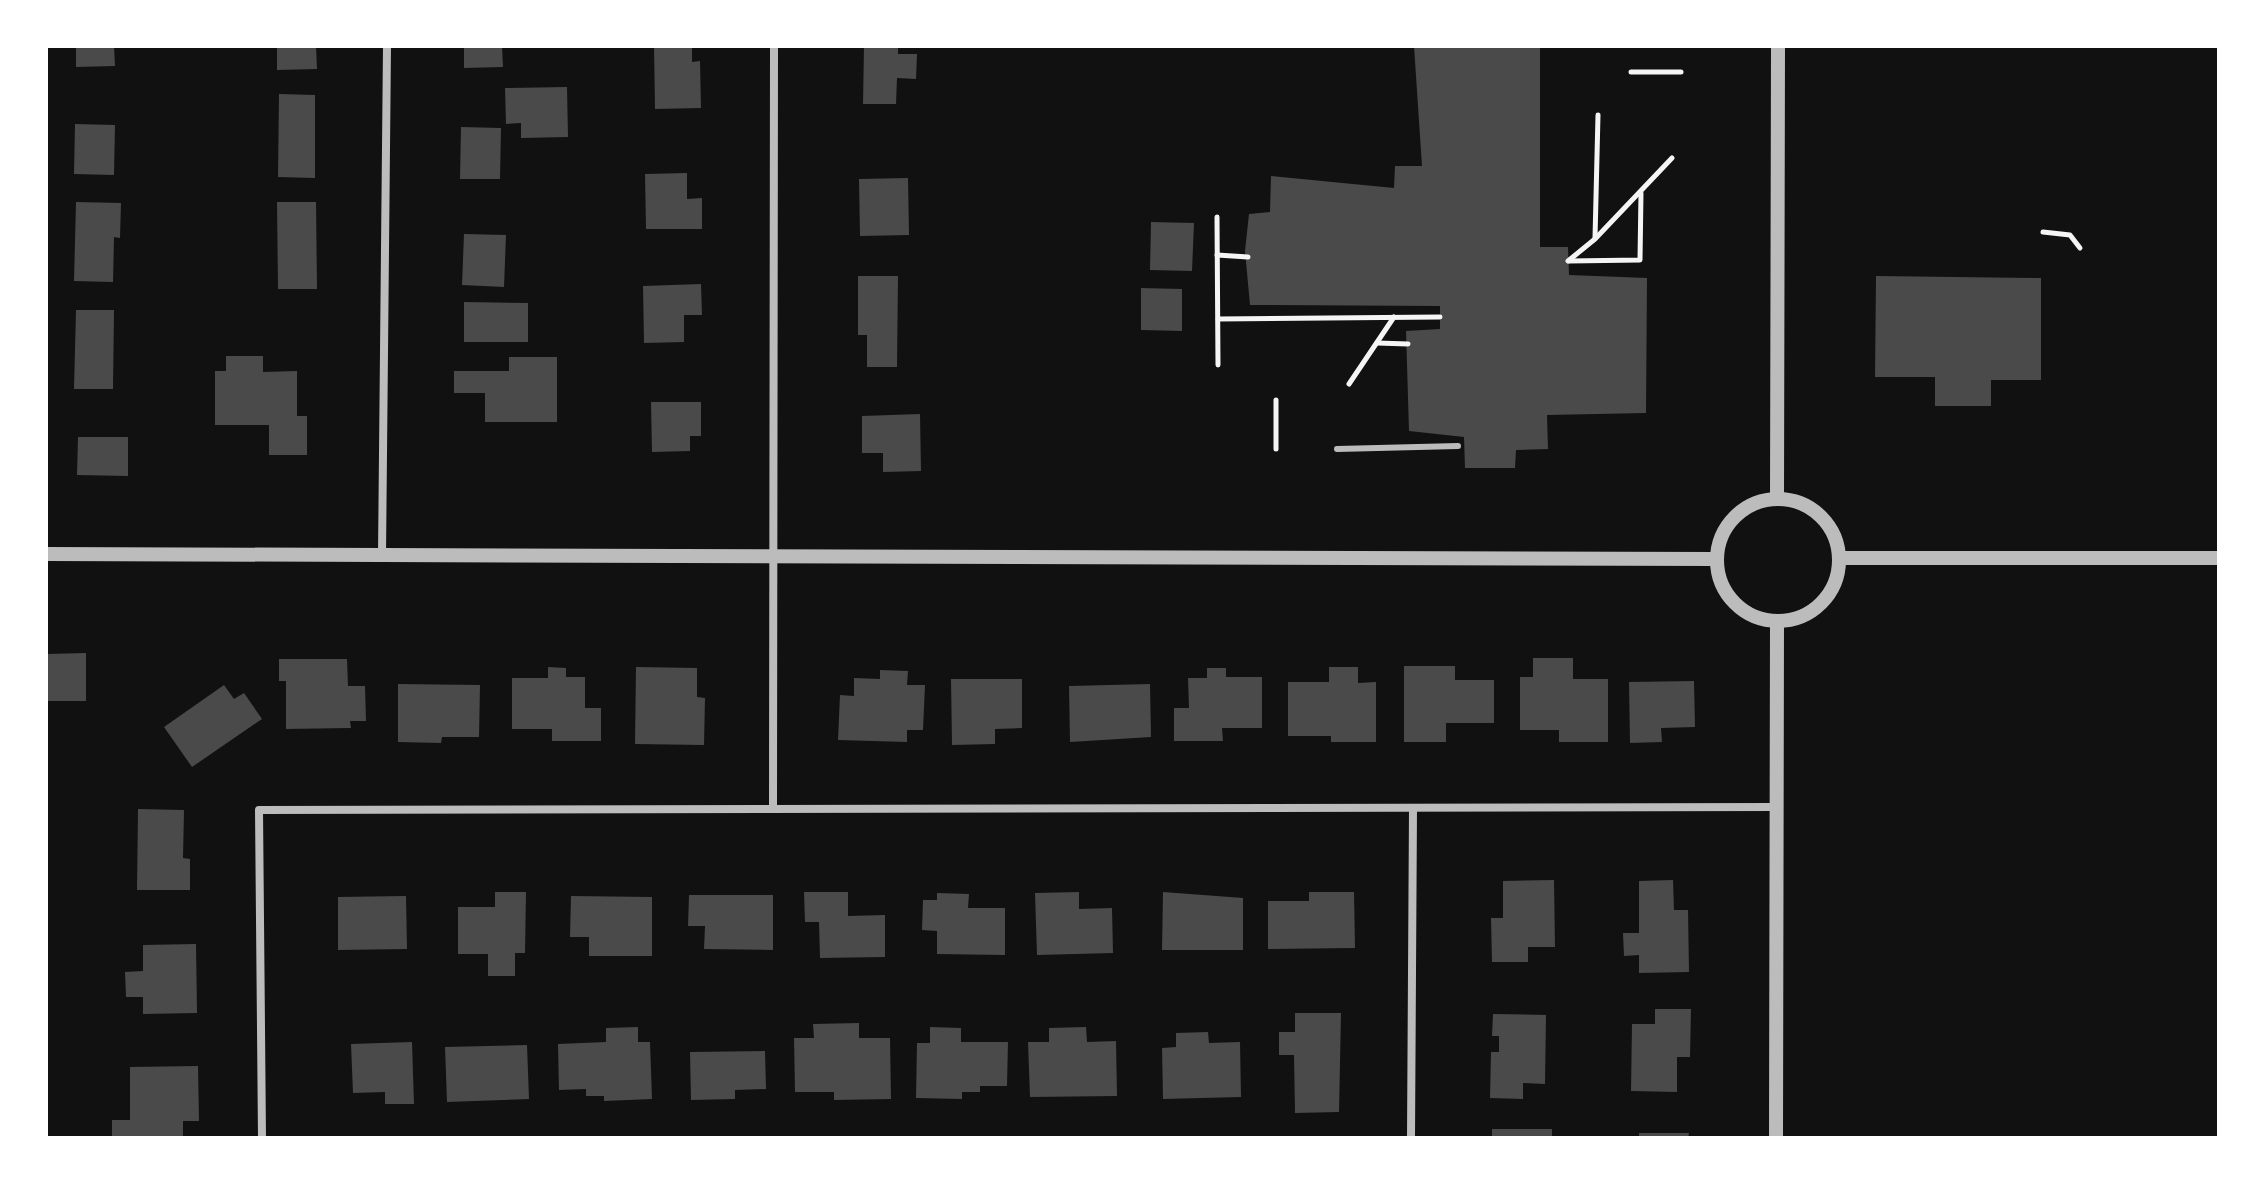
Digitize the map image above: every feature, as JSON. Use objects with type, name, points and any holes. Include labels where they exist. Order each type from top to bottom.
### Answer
[{"type":"street","points":[[382,555],[387,46]]},
{"type":"street","points":[[773,809],[774,46]]},
{"type":"street","points":[[1777,499],[1778,46]]},
{"type":"street","points":[[1777,499],[1811,508],[1833,530],[1841,558],[1833,591],[1805,616],[1777,622],[1746,614],[1723,591],[1716,559],[1725,528],[1750,505],[1777,499]]},
{"type":"street","points":[[46,554],[1716,559]]},
{"type":"street","points":[[1841,558],[2219,558]]},
{"type":"street","points":[[1776,1138],[1777,622]]},
{"type":"street","points":[[262,1138],[259,810],[1777,807]]},
{"type":"street","points":[[1411,1138],[1413,808]]},
{"type":"lane","points":[[1337,449],[1458,446]]},
{"type":"path","points":[[1631,72],[1681,72]]},
{"type":"path","points":[[1595,239],[1598,115]]},
{"type":"path","points":[[1641,191],[1640,260],[1568,261],[1595,239],[1672,158]]},
{"type":"path","points":[[1217,217],[1218,365]]},
{"type":"path","points":[[2043,232],[2070,235],[2080,248]]},
{"type":"path","points":[[1217,255],[1248,257]]},
{"type":"path","points":[[1349,384],[1394,317]]},
{"type":"path","points":[[1218,319],[1440,317]]},
{"type":"path","points":[[1377,343],[1408,344]]},
{"type":"path","points":[[1276,400],[1276,449]]},
{"type":"building","points":[[76,46],[114,46],[115,66],[76,67]]},
{"type":"building","points":[[277,46],[316,46],[317,69],[277,70]]},
{"type":"building","points":[[464,46],[502,46],[503,67],[464,68]]},
{"type":"building","points":[[654,46],[692,46],[692,62],[700,61],[701,108],[655,109]]},
{"type":"building","points":[[864,46],[898,46],[898,54],[917,54],[916,79],[897,78],[896,104],[863,104]]},
{"type":"building","points":[[1414,46],[1540,46],[1540,247],[1568,247],[1569,275],[1647,278],[1646,413],[1547,415],[1548,449],[1516,450],[1515,468],[1465,468],[1464,437],[1409,431],[1406,331],[1440,329],[1440,306],[1250,305],[1245,251],[1249,214],[1270,212],[1271,176],[1394,188],[1395,166],[1422,166]]},
{"type":"building","points":[[567,87],[568,137],[521,138],[521,123],[506,124],[505,88]]},
{"type":"building","points":[[279,94],[315,95],[315,178],[278,177]]},
{"type":"building","points":[[75,124],[115,125],[114,175],[74,174]]},
{"type":"building","points":[[461,127],[501,128],[500,179],[460,179]]},
{"type":"building","points":[[687,173],[687,199],[702,198],[702,229],[646,229],[645,174]]},
{"type":"building","points":[[908,178],[909,235],[860,236],[859,179]]},
{"type":"building","points":[[76,202],[121,203],[120,238],[114,237],[113,282],[74,281]]},
{"type":"building","points":[[277,202],[316,202],[317,289],[278,289]]},
{"type":"building","points":[[1151,222],[1194,223],[1192,271],[1150,270]]},
{"type":"building","points":[[464,234],[506,235],[504,287],[462,285]]},
{"type":"building","points":[[858,276],[898,276],[897,367],[867,367],[867,335],[858,335]]},
{"type":"building","points":[[1876,276],[2041,278],[2041,380],[1991,380],[1991,406],[1935,406],[1935,377],[1875,377]]},
{"type":"building","points":[[701,284],[702,315],[684,315],[684,342],[644,343],[643,286]]},
{"type":"building","points":[[1141,288],[1182,289],[1182,331],[1141,330]]},
{"type":"building","points":[[464,302],[528,303],[528,342],[464,342]]},
{"type":"building","points":[[76,310],[114,310],[113,389],[74,389]]},
{"type":"building","points":[[226,356],[263,356],[263,372],[297,371],[297,416],[307,416],[307,455],[269,455],[269,425],[215,425],[215,371],[226,371]]},
{"type":"building","points":[[509,357],[557,357],[557,422],[485,422],[485,393],[454,393],[454,371],[509,371]]},
{"type":"building","points":[[651,402],[701,402],[701,436],[690,436],[690,451],[652,452]]},
{"type":"building","points":[[920,414],[921,471],[883,472],[883,453],[862,453],[862,416]]},
{"type":"building","points":[[78,437],[128,437],[128,476],[77,475]]},
{"type":"building","points":[[86,653],[86,701],[46,701],[46,654]]},
{"type":"building","points":[[1533,658],[1573,658],[1573,679],[1608,679],[1608,742],[1559,742],[1559,730],[1520,730],[1520,677],[1533,677]]},
{"type":"building","points":[[279,659],[347,659],[348,686],[365,686],[366,721],[350,721],[351,728],[286,729],[286,681],[279,681]]},
{"type":"building","points":[[1404,666],[1455,666],[1455,680],[1494,680],[1494,723],[1446,723],[1446,742],[1404,742]]},
{"type":"building","points":[[548,667],[566,668],[566,677],[585,677],[585,708],[601,708],[601,741],[552,741],[552,729],[512,729],[512,678],[548,678]]},
{"type":"building","points":[[636,667],[697,668],[697,697],[705,698],[704,745],[635,744]]},
{"type":"building","points":[[1329,667],[1358,667],[1358,683],[1376,682],[1376,742],[1331,742],[1331,736],[1288,736],[1288,682],[1329,682]]},
{"type":"building","points":[[1207,668],[1226,668],[1226,677],[1262,677],[1262,728],[1222,728],[1223,741],[1174,741],[1174,708],[1189,708],[1188,678],[1207,678]]},
{"type":"building","points":[[880,670],[908,671],[907,685],[925,685],[923,730],[907,730],[907,742],[838,740],[840,695],[854,696],[854,678],[880,679]]},
{"type":"building","points":[[951,679],[1022,679],[1022,728],[995,729],[995,744],[952,745]]},
{"type":"building","points":[[1694,681],[1695,727],[1661,728],[1662,742],[1630,743],[1629,682]]},
{"type":"building","points":[[398,684],[480,685],[479,737],[442,737],[441,743],[398,742]]},
{"type":"building","points":[[1150,684],[1151,737],[1070,742],[1069,686]]},
{"type":"building","points":[[224,685],[234,699],[244,693],[262,719],[192,767],[164,727]]},
{"type":"building","points":[[138,809],[184,810],[183,858],[190,859],[190,890],[137,890]]},
{"type":"building","points":[[1554,880],[1555,947],[1528,947],[1528,962],[1492,962],[1491,918],[1503,918],[1503,881]]},
{"type":"building","points":[[1673,880],[1674,910],[1688,910],[1689,972],[1639,973],[1639,955],[1624,956],[1623,933],[1639,933],[1639,881]]},
{"type":"building","points":[[495,892],[526,892],[525,953],[515,953],[515,976],[488,976],[488,954],[458,954],[458,907],[495,907]]},
{"type":"building","points":[[804,892],[848,892],[848,916],[885,915],[885,957],[820,958],[819,922],[805,922]]},
{"type":"building","points":[[1079,892],[1079,909],[1112,908],[1113,953],[1037,955],[1035,893]]},
{"type":"building","points":[[1163,892],[1243,898],[1243,950],[1162,950]]},
{"type":"building","points":[[1309,892],[1354,892],[1355,948],[1268,949],[1268,901],[1309,901]]},
{"type":"building","points":[[937,893],[969,894],[968,908],[1005,908],[1005,955],[937,954],[937,931],[922,930],[923,900],[937,900]]},
{"type":"building","points":[[689,895],[773,895],[773,950],[704,949],[705,926],[688,926]]},
{"type":"building","points":[[406,896],[407,949],[338,950],[338,897]]},
{"type":"building","points":[[571,896],[652,897],[652,956],[589,956],[589,937],[570,937]]},
{"type":"building","points":[[196,944],[197,1013],[143,1014],[143,997],[126,997],[125,972],[143,971],[143,945]]},
{"type":"building","points":[[1655,1009],[1691,1009],[1690,1057],[1677,1057],[1677,1092],[1631,1091],[1632,1024],[1655,1024]]},
{"type":"building","points":[[1295,1013],[1341,1013],[1339,1112],[1295,1113],[1294,1055],[1279,1055],[1279,1032],[1295,1032]]},
{"type":"building","points":[[1493,1014],[1546,1015],[1545,1084],[1523,1083],[1523,1099],[1490,1098],[1491,1052],[1499,1052],[1499,1036],[1492,1036]]},
{"type":"building","points":[[859,1023],[859,1038],[890,1038],[891,1099],[834,1100],[834,1092],[795,1092],[794,1038],[814,1038],[813,1024]]},
{"type":"building","points":[[638,1027],[638,1042],[650,1042],[652,1099],[604,1101],[604,1096],[586,1096],[586,1089],[559,1090],[558,1044],[606,1042],[606,1028]]},
{"type":"building","points":[[930,1027],[961,1028],[961,1042],[1008,1042],[1007,1086],[980,1086],[980,1092],[962,1092],[962,1099],[916,1098],[917,1043],[930,1043]]},
{"type":"building","points":[[1086,1027],[1087,1042],[1116,1041],[1117,1096],[1030,1097],[1028,1042],[1049,1042],[1049,1028]]},
{"type":"building","points":[[1208,1032],[1209,1043],[1240,1042],[1241,1097],[1163,1099],[1162,1048],[1176,1047],[1176,1033]]},
{"type":"building","points":[[412,1042],[414,1104],[385,1104],[385,1092],[353,1093],[351,1044]]},
{"type":"building","points":[[527,1045],[529,1099],[447,1102],[445,1047]]},
{"type":"building","points":[[765,1051],[766,1089],[735,1090],[735,1099],[691,1100],[690,1052]]},
{"type":"building","points":[[198,1066],[199,1121],[183,1121],[183,1138],[112,1138],[112,1120],[130,1120],[130,1067]]},
{"type":"building","points":[[1492,1129],[1552,1129],[1552,1138],[1492,1138]]},
{"type":"building","points":[[1639,1133],[1689,1133],[1688,1138],[1639,1138]]}]
